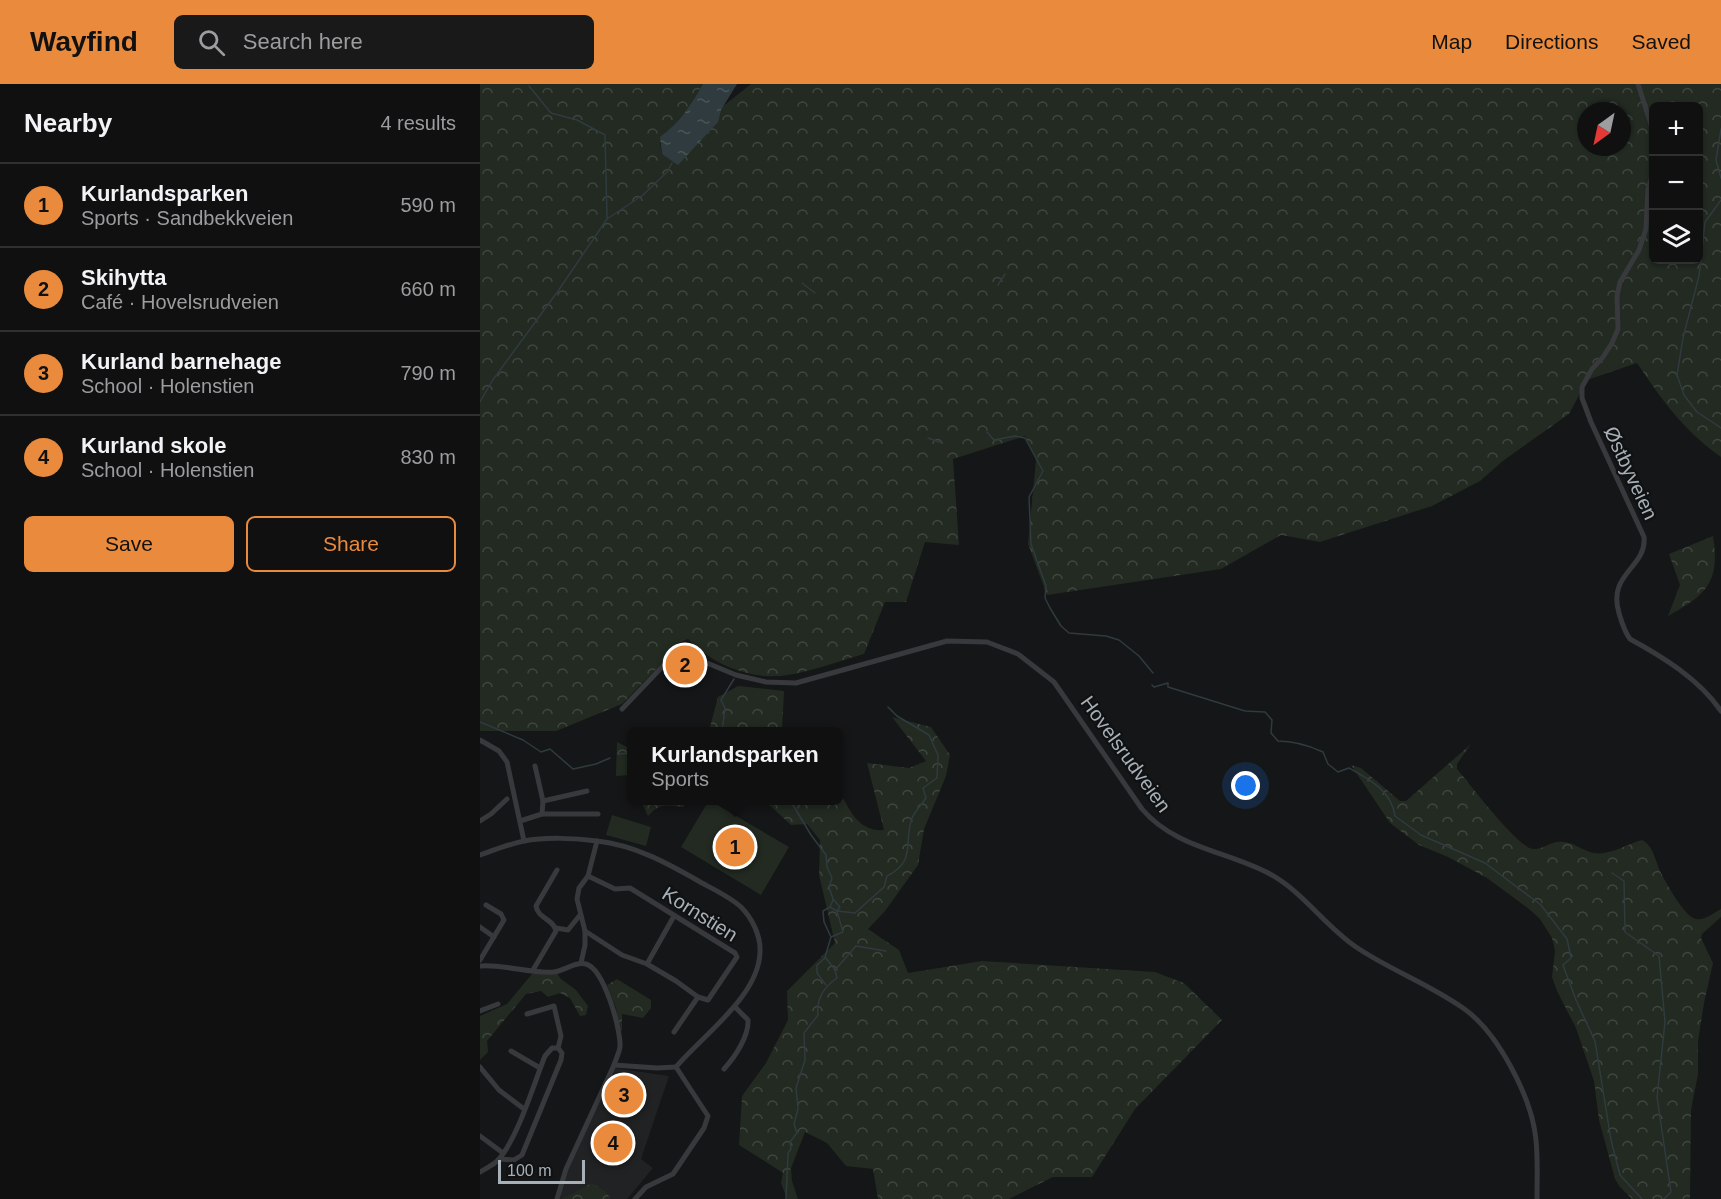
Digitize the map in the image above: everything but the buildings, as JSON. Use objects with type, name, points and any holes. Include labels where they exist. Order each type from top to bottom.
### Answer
[{"type":"street","points":[[1638,84],[1649,121]]},
{"type":"street","name":"Østbyveien","points":[[1649,185],[1646,229],[1639,250],[1620,282],[1617,296],[1618,329],[1612,343],[1592,369],[1582,387],[1582,398],[1644,537],[1645,545],[1641,554],[1623,578],[1616,592],[1615,601],[1625,633],[1630,639],[1673,665],[1700,688],[1721,711]]},
{"type":"street","name":"Hovelsrudveien","points":[[622,709],[662,667],[672,658],[680,655],[690,656],[736,675],[766,681],[796,683],[947,641],[987,642],[1018,654],[1053,682],[1068,700],[1142,809],[1160,827],[1189,843],[1268,873],[1285,883],[1353,945],[1453,1001],[1479,1022],[1501,1050],[1512,1069],[1530,1115],[1536,1137],[1537,1199]]},
{"type":"street","points":[[480,740],[499,751],[507,762],[524,841]]},
{"type":"street","points":[[535,766],[543,801],[542,814]]},
{"type":"street","points":[[543,801],[587,791]]},
{"type":"street","points":[[480,821],[507,799]]},
{"type":"street","points":[[520,821],[542,814],[598,814]]},
{"type":"street","points":[[480,855],[524,841],[553,838],[597,841],[650,855],[728,897],[741,907],[752,921],[759,938],[760,952],[754,977],[735,1007],[700,1040],[676,1067],[614,1065]]},
{"type":"street","points":[[580,963],[585,945],[585,931],[577,899],[579,888],[588,876],[597,841]]},
{"type":"street","points":[[557,870],[536,906],[539,914],[556,928],[568,930],[580,915]]},
{"type":"street","name":"Kornstien","points":[[588,876],[615,889],[630,888],[735,953],[737,957],[708,1000],[698,997]]},
{"type":"street","points":[[480,960],[503,924],[504,917],[486,905]]},
{"type":"street","points":[[646,964],[674,916]]},
{"type":"street","points":[[480,927],[495,937]]},
{"type":"street","points":[[533,970],[556,928]]},
{"type":"street","points":[[585,931],[622,956],[646,964],[698,997],[674,1032]]},
{"type":"street","points":[[480,966],[553,972],[580,963],[588,964],[596,970],[609,999],[620,1048],[566,1169],[557,1199]]},
{"type":"street","points":[[480,1011],[498,1004]]},
{"type":"street","points":[[527,1014],[554,1006],[561,1036],[558,1048]]},
{"type":"street","points":[[724,1069],[735,1056],[749,1027],[748,1020],[735,1007]]},
{"type":"street","points":[[480,1172],[501,1156],[548,1051],[558,1048]]},
{"type":"street","points":[[480,1136],[501,1156],[514,1160],[522,1155],[561,1060],[562,1053],[558,1048]]},
{"type":"street","points":[[511,1051],[540,1068]]},
{"type":"street","points":[[480,1067],[499,1090],[524,1109]]},
{"type":"street","points":[[635,1199],[646,1187],[673,1174],[703,1129],[708,1116],[676,1067]]},
{"type":"shaded area","points":[[614,1068],[669,1076],[641,1159],[653,1168],[627,1199],[560,1199],[564,1178]]},
{"type":"green space","points":[[480,84],[703,84],[688,108],[660,143],[662,155],[751,84],[1721,84],[1721,457],[1696,437],[1674,414],[1637,363],[1587,380],[1569,414],[1504,460],[1480,481],[1432,506],[1320,542],[1281,535],[1221,569],[1047,595],[1028,544],[1036,460],[1025,436],[953,459],[959,545],[925,542],[906,602],[885,602],[864,654],[788,675],[761,676],[721,663],[688,639],[678,643],[670,655],[622,704],[556,731],[480,731]]},
{"type":"green space","points":[[1713,536],[1714,566],[1707,586],[1691,602],[1668,616],[1680,585],[1669,554]]},
{"type":"green space","points":[[738,686],[784,691],[782,727],[710,727],[718,697]]},
{"type":"green space","points":[[892,717],[931,727],[950,755],[946,776],[924,829],[918,865],[885,911],[868,929],[899,950],[908,973],[982,961],[1155,972],[1184,983],[1222,1020],[1135,1109],[1092,1177],[1053,1177],[1009,1199],[878,1199],[873,1169],[846,1166],[827,1143],[805,1132],[788,1176],[739,1145],[742,1096],[766,1063],[788,1020],[787,991],[835,943],[819,875],[820,840],[807,824],[791,825],[769,805],[843,805],[843,798],[861,824],[875,830],[884,830],[867,763],[909,768],[926,761]]},
{"type":"green space","points":[[617,742],[627,747],[627,775],[616,776]]},
{"type":"green space","points":[[1471,744],[1457,764],[1457,769],[1505,827],[1526,846],[1537,849],[1555,842],[1564,842],[1590,852],[1600,853],[1642,840],[1652,851],[1672,893],[1687,913],[1696,919],[1702,919],[1721,909],[1721,917],[1702,934],[1701,938],[1713,963],[1698,1041],[1698,1074],[1691,1110],[1690,1199],[1632,1199],[1615,1179],[1599,1120],[1594,1081],[1576,1028],[1552,977],[1555,951],[1552,938],[1540,919],[1487,878],[1448,857],[1419,845],[1390,823],[1351,765],[1361,768],[1400,801],[1406,801]]},
{"type":"green space","points":[[643,805],[685,805],[683,807],[660,807],[648,816]]},
{"type":"green space","points":[[706,805],[718,805],[789,847],[761,895],[681,847]]},
{"type":"green space","points":[[612,815],[651,827],[646,846],[606,835]]},
{"type":"green space","points":[[556,972],[561,979],[576,990],[588,1006],[586,1015],[580,1016],[570,998],[560,993],[548,997],[541,991],[526,994],[487,1041],[488,1052],[480,1060],[480,1016],[507,1004],[532,974]]},
{"type":"green space","points":[[617,979],[651,1000],[651,1008],[643,1018],[622,1014],[622,1031],[619,1030],[616,1008],[607,985]]},
{"type":"green space","points":[[791,1168],[792,1181],[798,1199],[787,1199],[781,1183],[783,1172],[788,1175]]},
{"type":"green space","points":[[592,1183],[605,1191],[611,1199],[562,1199]]},
{"type":"water","points":[[703,84],[737,84],[721,110],[718,122],[678,165],[662,154],[660,137],[679,120]]},
{"type":"waterway","points":[[529,86],[551,113],[577,120],[605,135],[607,218]]},
{"type":"waterway","points":[[1721,129],[1716,160],[1721,178]]},
{"type":"waterway","points":[[480,402],[492,381],[607,219],[643,195],[667,172],[672,163]]},
{"type":"waterway","points":[[1721,200],[1705,222],[1699,276],[1683,338],[1677,375],[1684,395],[1697,412],[1721,428]]},
{"type":"waterway","points":[[998,285],[1005,274]]},
{"type":"waterway","points":[[802,283],[815,293]]},
{"type":"waterway","points":[[987,432],[994,440],[1015,436],[1025,438],[1043,471],[1029,497],[1031,544],[1046,586],[1045,598],[1061,626],[1069,633],[1106,636],[1119,640],[1139,656],[1153,673]]},
{"type":"waterway","points":[[928,438],[942,443]]},
{"type":"waterway","points":[[723,727],[725,708],[721,700],[734,679]]},
{"type":"waterway","points":[[1152,685],[1154,687],[1168,683],[1168,687],[1245,711],[1265,712],[1272,720],[1271,733],[1278,741],[1307,745],[1323,752],[1328,764],[1338,772],[1349,768],[1364,777],[1384,793],[1393,807],[1395,816],[1421,835],[1485,863],[1541,905],[1567,939],[1571,958],[1563,965],[1595,1041],[1611,1140],[1620,1175],[1642,1199]]},
{"type":"waterway","points":[[830,907],[837,911],[855,913],[884,887],[887,876],[896,870],[906,858],[912,818],[926,798],[923,788],[937,778],[938,755],[929,735],[897,716],[888,707]]},
{"type":"waterway","points":[[480,722],[523,740],[541,752],[550,749],[573,769],[610,758]]},
{"type":"waterway","points":[[618,754],[627,753]]},
{"type":"waterway","points":[[786,1199],[788,1153],[791,1149],[790,1142],[797,1133],[794,1124],[798,1109],[796,1088],[805,1060],[804,1033],[818,1015],[818,1003],[822,993],[837,978],[835,970],[825,957],[831,937],[843,932],[837,911],[840,907],[833,899],[829,887],[832,878],[827,867],[826,855],[793,805]]},
{"type":"waterway","points":[[1612,873],[1624,881],[1625,932],[1659,956],[1665,1022],[1657,1097],[1671,1192],[1664,1199]]},
{"type":"waterway","points":[[831,937],[824,922],[823,911],[830,907],[833,900]]},
{"type":"waterway","points":[[835,970],[856,946],[886,951]]},
{"type":"waterway","points":[[825,958],[817,965],[817,973],[826,985]]},
{"type":"place","name":"Skihytta","points":[[685,665]]},
{"type":"place","name":"Kurlandsparken","points":[[735,847]]},
{"type":"place","name":"Kurland barnehage","points":[[624,1095]]},
{"type":"place","name":"Kurland skole","points":[[613,1143]]}]
